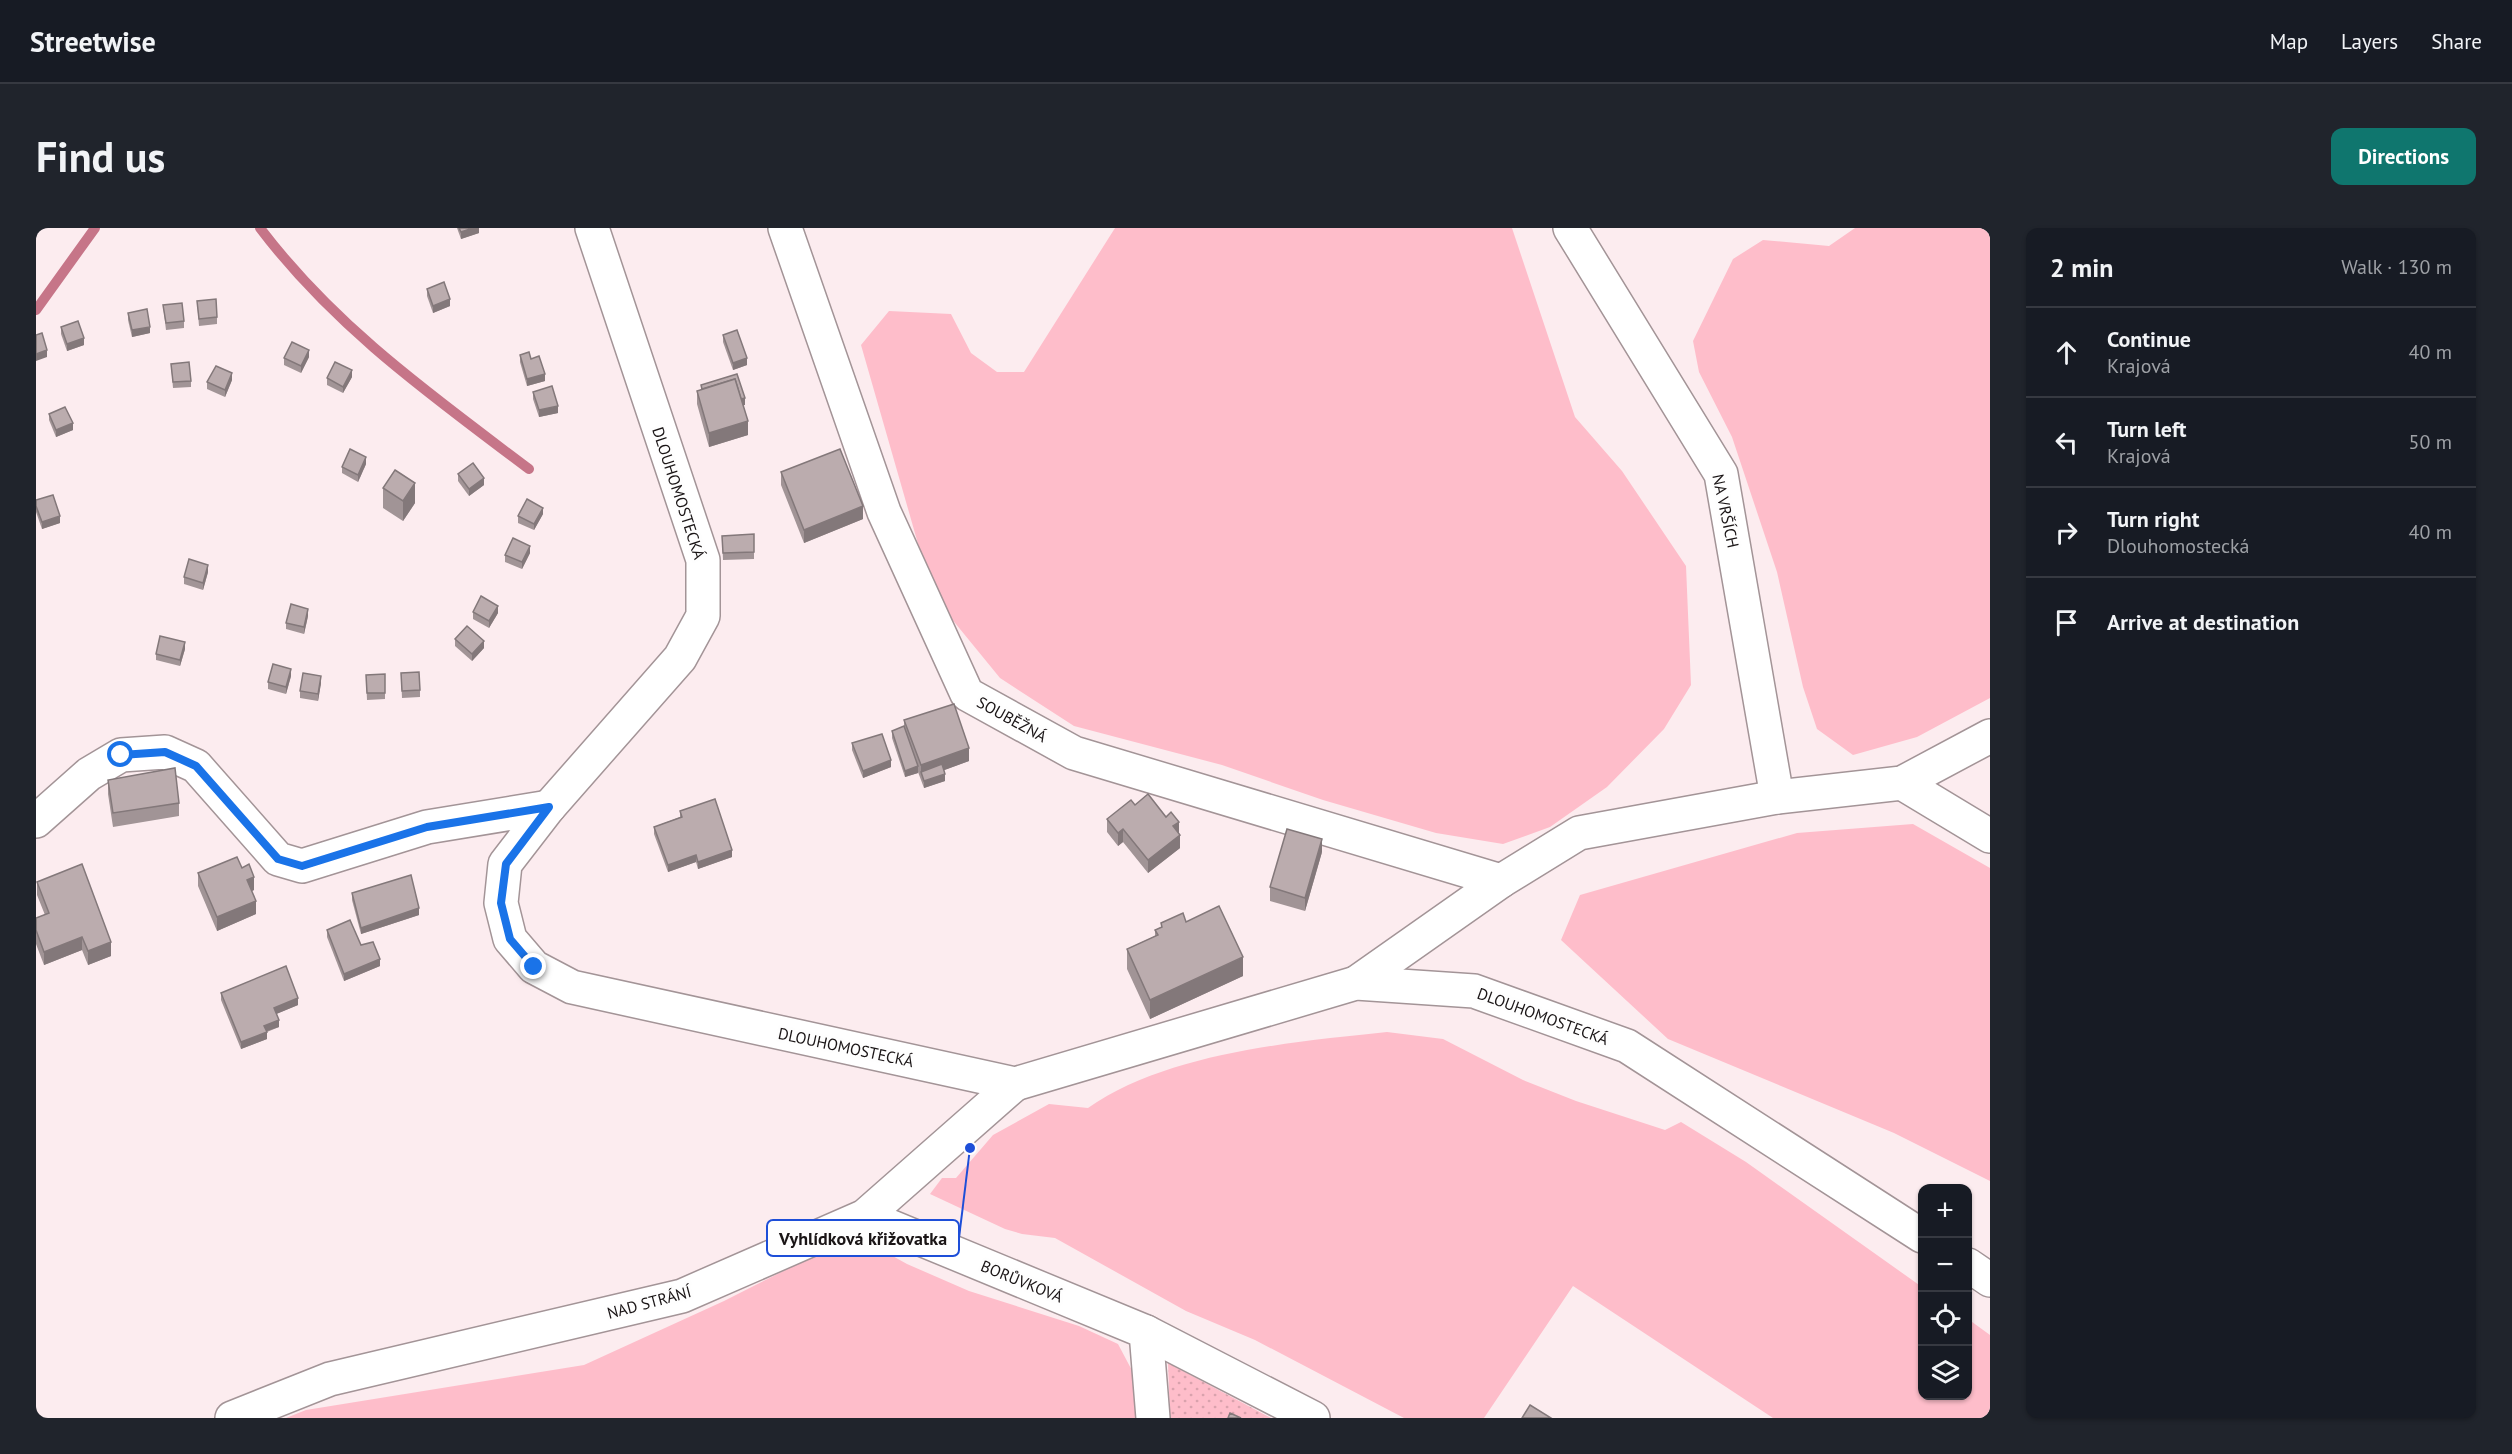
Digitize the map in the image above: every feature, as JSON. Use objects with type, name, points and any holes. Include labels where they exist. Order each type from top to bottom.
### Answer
[{"type":"street","name":"DLOUHOMOSTECKÁ","points":[[592,228],[703,560],[703,616],[680,658],[549,807],[506,864],[501,903],[510,939],[534,967],[572,987],[1015,1084],[1356,983],[1474,991],[1627,1046],[1918,1233]]},
{"type":"street","name":"SOUBĚŽNÁ","points":[[785,228],[884,512],[967,694],[1074,753],[1501,881]]},
{"type":"street","name":"NA VRŠÍCH","points":[[1570,228],[1721,474],[1777,797]]},
{"type":"street","points":[[1356,983],[1501,881],[1580,834],[1777,797],[1902,783],[1990,736]]},
{"type":"street","points":[[36,821],[89,774],[121,755],[165,752],[196,766],[278,859],[302,866],[427,827],[549,807]]},
{"type":"street","points":[[1902,783],[1990,836]]},
{"type":"street","name":"NAD STRÁNÍ","points":[[232,1418],[330,1379],[682,1296],[864,1216],[1015,1084]]},
{"type":"street","name":"BORŮVKOVÁ","points":[[864,1216],[1146,1332],[1313,1418]]},
{"type":"street","points":[[1972,1268],[1990,1280]]},
{"type":"street","points":[[1146,1332],[1153,1418]]},
{"type":"shaded area","points":[[1115,228],[1512,228],[1575,417],[1622,471],[1686,566],[1691,685],[1664,729],[1607,787],[1550,827],[1503,844],[1436,833],[1323,800],[1222,765],[1074,726],[1000,678],[933,596],[861,345],[889,311],[951,314],[971,353],[997,372],[1024,372]]},
{"type":"shaded area","points":[[1855,228],[1990,228],[1990,698],[1917,737],[1853,755],[1817,729],[1803,687],[1777,572],[1732,437],[1699,372],[1693,341],[1733,259],[1763,240],[1829,246]]},
{"type":"shaded area","points":[[1913,824],[1990,868],[1990,1181],[1894,1133],[1668,1039],[1561,940],[1580,895],[1797,833]]},
{"type":"shaded area","points":[[1387,1032],[1443,1039],[1523,1080],[1576,1101],[1665,1130],[1681,1122],[1746,1162],[1918,1284],[1918,1400],[1972,1400],[1972,1322],[1990,1335],[1990,1418],[1773,1418],[1573,1286],[1484,1418],[1404,1418],[1255,1340],[1186,1311],[1055,1238],[1022,1234],[1005,1229],[930,1194],[942,1178],[956,1178],[993,1135],[1049,1104],[1088,1108],[1120,1089],[1192,1062],[1311,1040]]},
{"type":"shaded area","points":[[871,1244],[907,1264],[969,1291],[1079,1326],[1118,1344],[1136,1378],[1139,1418],[286,1418],[306,1410],[584,1365],[724,1301],[835,1245]]},
{"type":"shaded area","points":[[1168,1363],[1271,1418],[1170,1418]]},
{"type":"building","points":[[459,228],[473,228],[461,232]]},
{"type":"building","points":[[444,282],[450,299],[433,306],[427,289]]},
{"type":"building","points":[[216,299],[217,317],[199,319],[197,301]]},
{"type":"building","points":[[182,303],[184,321],[166,323],[163,305]]},
{"type":"building","points":[[147,309],[150,327],[132,330],[128,313]]},
{"type":"building","points":[[78,321],[84,338],[67,344],[61,327]]},
{"type":"building","points":[[737,330],[747,358],[733,363],[723,335]]},
{"type":"building","points":[[42,333],[47,350],[36,354],[36,335]]},
{"type":"building","points":[[292,342],[309,350],[301,366],[284,358]]},
{"type":"building","points":[[529,352],[531,359],[539,356],[545,374],[527,379],[520,355]]},
{"type":"building","points":[[189,362],[191,381],[173,382],[171,364]]},
{"type":"building","points":[[335,362],[352,370],[343,387],[327,378]]},
{"type":"building","points":[[216,366],[232,373],[225,390],[207,382]]},
{"type":"building","points":[[737,374],[745,398],[741,399],[735,379],[702,389],[701,385]]},
{"type":"building","points":[[735,379],[748,421],[709,433],[697,391]]},
{"type":"building","points":[[552,386],[558,406],[539,410],[533,392]]},
{"type":"building","points":[[65,407],[73,423],[56,430],[49,414]]},
{"type":"building","points":[[350,449],[366,457],[358,475],[342,467]]},
{"type":"building","points":[[840,449],[863,506],[804,530],[781,472]]},
{"type":"building","points":[[473,463],[484,478],[469,489],[458,474]]},
{"type":"building","points":[[395,470],[415,483],[403,501],[383,488]]},
{"type":"building","points":[[53,495],[60,516],[42,522],[36,500]]},
{"type":"building","points":[[527,499],[543,508],[534,524],[518,516]]},
{"type":"building","points":[[754,534],[754,552],[723,553],[722,536]]},
{"type":"building","points":[[513,538],[530,546],[522,562],[505,555]]},
{"type":"building","points":[[189,559],[208,565],[203,583],[184,577]]},
{"type":"building","points":[[481,596],[498,606],[489,621],[473,612]]},
{"type":"building","points":[[291,604],[308,609],[304,627],[286,623]]},
{"type":"building","points":[[467,626],[484,641],[472,654],[455,639]]},
{"type":"building","points":[[160,636],[185,642],[180,660],[156,654]]},
{"type":"building","points":[[273,664],[291,669],[286,687],[268,682]]},
{"type":"building","points":[[419,672],[420,690],[402,691],[401,673]]},
{"type":"building","points":[[303,673],[321,676],[318,694],[300,691]]},
{"type":"building","points":[[385,674],[385,693],[367,693],[366,675]]},
{"type":"building","points":[[954,704],[969,748],[921,765],[904,720]]},
{"type":"building","points":[[904,726],[918,766],[905,771],[892,731]]},
{"type":"building","points":[[882,734],[891,760],[863,771],[852,743]]},
{"type":"building","points":[[942,764],[945,774],[924,781],[921,772]]},
{"type":"building","points":[[175,768],[179,803],[113,813],[108,780]]},
{"type":"building","points":[[1148,794],[1166,817],[1171,812],[1179,822],[1173,826],[1180,835],[1148,860],[1123,829],[1118,833],[1107,819],[1131,800],[1135,805]]},
{"type":"building","points":[[715,799],[732,850],[698,862],[696,855],[668,865],[654,827],[682,817],[680,811]]},
{"type":"building","points":[[1287,829],[1322,839],[1305,898],[1270,887]]},
{"type":"building","points":[[237,857],[242,868],[249,864],[254,877],[247,880],[256,901],[217,917],[198,873]]},
{"type":"building","points":[[82,864],[111,942],[88,951],[82,937],[44,952],[36,930],[36,918],[49,913],[37,882]]},
{"type":"building","points":[[411,875],[419,908],[361,928],[352,893]]},
{"type":"building","points":[[1219,906],[1243,957],[1150,1000],[1127,949],[1158,935],[1155,930],[1162,927],[1161,923],[1183,913],[1186,922]]},
{"type":"building","points":[[350,920],[361,945],[373,942],[380,959],[344,974],[327,930]]},
{"type":"building","points":[[286,966],[298,998],[274,1008],[279,1020],[264,1026],[267,1032],[241,1042],[221,993]]},
{"type":"building","points":[[1530,1405],[1551,1418],[1522,1418]]},
{"type":"building","points":[[1230,1413],[1241,1418],[1228,1418]]},
{"type":"waterway","points":[[36,310],[95,228]]},
{"type":"waterway","points":[[260,228],[289,264],[352,328],[456,414],[529,469]]},
{"type":"place","name":"Vyhlídková křižovatka","points":[[970,1148]]},
{"type":"route","points":[[121,755],[165,752],[196,766],[278,859],[302,866],[427,827],[549,807],[506,864],[501,903],[510,939],[534,967]]}]
